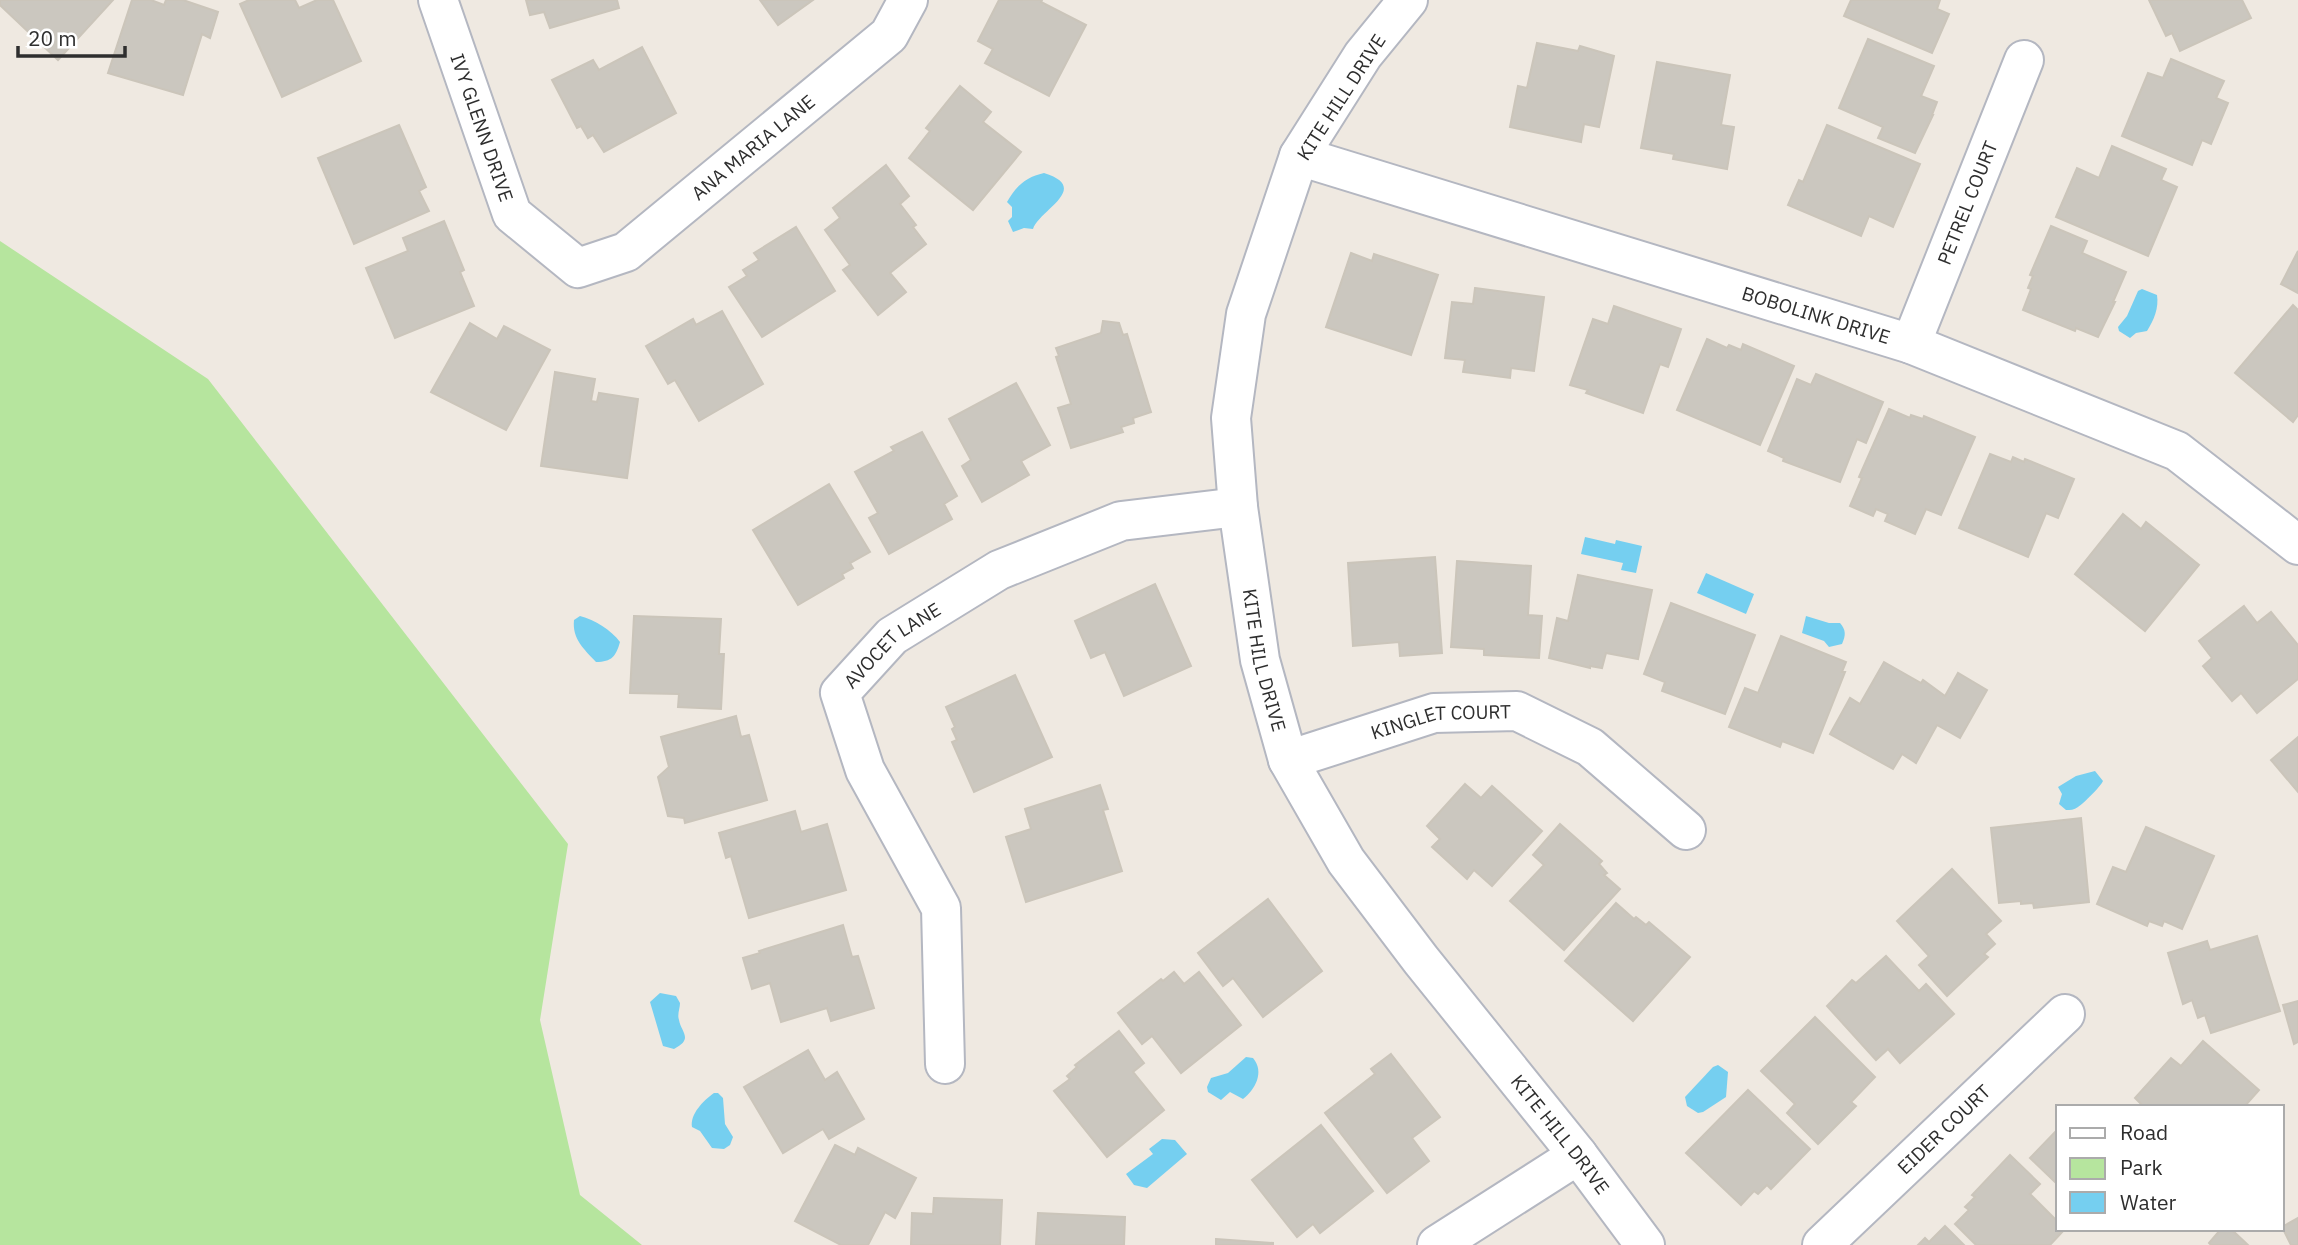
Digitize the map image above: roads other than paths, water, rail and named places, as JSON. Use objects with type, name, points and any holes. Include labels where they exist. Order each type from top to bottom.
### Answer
[{"type":"street","name":"IVY GLENN DRIVE","points":[[438,0],[512,215],[578,268]]},
{"type":"street","name":"ANA MARIA LANE","points":[[578,268],[626,251],[888,35],[908,0]]},
{"type":"street","name":"KITE HILL DRIVE","points":[[1408,0],[1363,55],[1299,156],[1246,314],[1231,418],[1238,508],[1260,660],[1288,760],[1346,861],[1421,960],[1578,1155],[1645,1245]]},
{"type":"street","name":"PETREL COURT","points":[[1911,344],[2024,60]]},
{"type":"street","name":"BOBOLINK DRIVE","points":[[1299,156],[1911,344],[2177,452],[2298,545]]},
{"type":"street","name":"AVOCET LANE","points":[[945,1064],[941,908],[865,769],[840,693],[892,636],[999,570],[1121,521],[1238,508]]},
{"type":"street","name":"KINGLET COURT","points":[[1288,760],[1434,713],[1517,710],[1590,747],[1686,830]]},
{"type":"street","name":"EIDER COURT","points":[[1822,1245],[2065,1014]]},
{"type":"street","points":[[1437,1245],[1578,1155]]},
{"type":"water","points":[[1044,173],[1058,179],[1063,185],[1059,200],[1033,229],[1024,228],[1013,232],[1008,221],[1012,217],[1012,207],[1007,202],[1022,183]]},
{"type":"water","points":[[2142,289],[2157,295],[2157,309],[2147,331],[2136,333],[2130,338],[2119,331],[2118,327],[2127,316],[2138,291]]},
{"type":"water","points":[[1585,537],[1615,544],[1616,540],[1642,546],[1636,573],[1621,570],[1623,563],[1581,554]]},
{"type":"water","points":[[1706,573],[1754,594],[1746,614],[1697,593]]},
{"type":"water","points":[[580,616],[602,626],[620,642],[612,657],[596,662],[583,648],[574,627],[574,620]]},
{"type":"water","points":[[1806,616],[1829,623],[1840,623],[1845,633],[1842,644],[1829,647],[1824,641],[1802,633]]},
{"type":"water","points":[[2095,771],[2103,781],[2084,802],[2069,810],[2059,804],[2062,794],[2058,787],[2076,776]]},
{"type":"water","points":[[660,993],[676,996],[680,1003],[678,1018],[685,1039],[674,1049],[663,1046],[650,1002]]},
{"type":"water","points":[[1246,1057],[1253,1058],[1257,1063],[1258,1075],[1255,1086],[1243,1099],[1230,1092],[1221,1100],[1208,1092],[1211,1078],[1228,1073]]},
{"type":"water","points":[[1718,1065],[1728,1072],[1726,1097],[1698,1113],[1687,1106],[1685,1097]]},
{"type":"water","points":[[714,1093],[723,1098],[725,1124],[733,1137],[730,1145],[724,1149],[712,1148],[700,1131],[692,1127],[695,1113]]},
{"type":"water","points":[[1162,1139],[1175,1140],[1187,1154],[1147,1188],[1134,1185],[1126,1174],[1153,1154],[1149,1149]]}]
